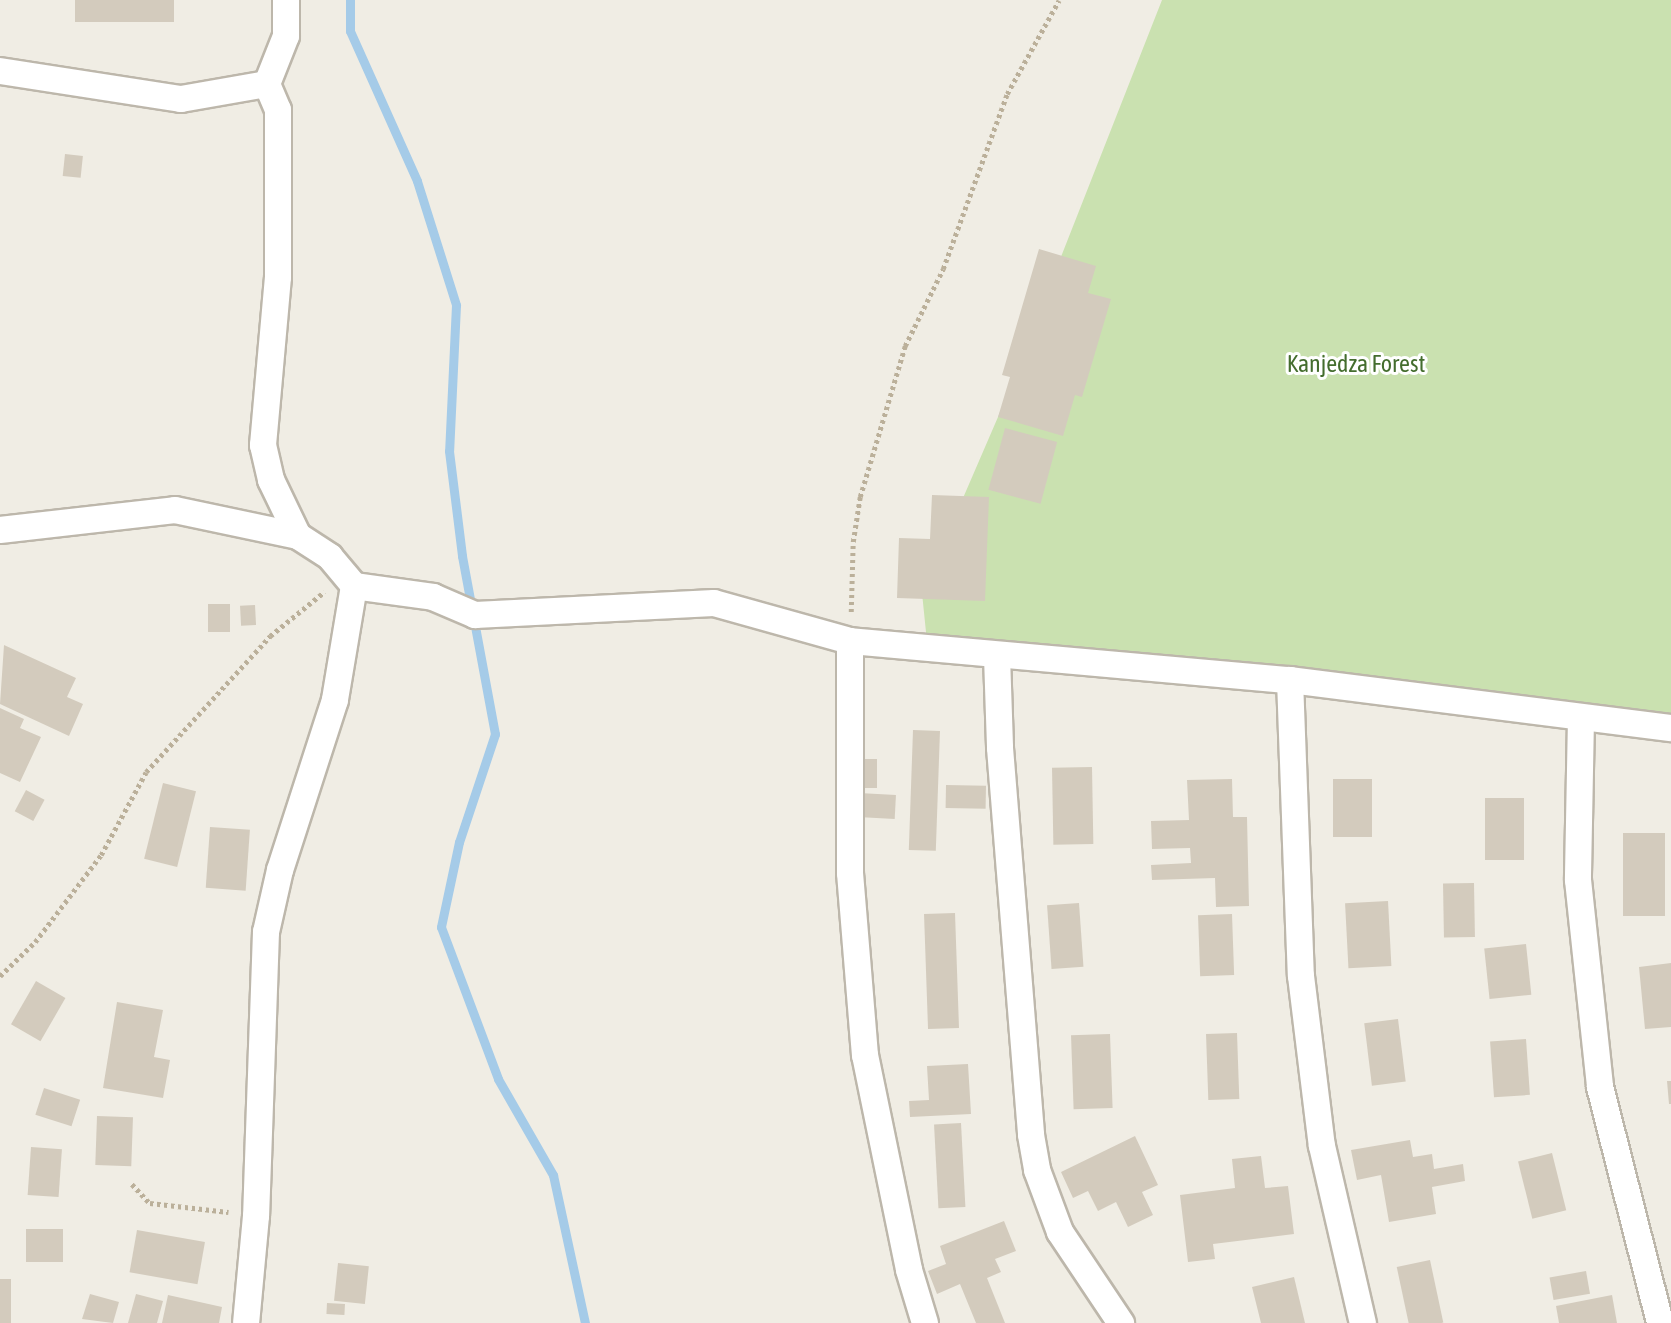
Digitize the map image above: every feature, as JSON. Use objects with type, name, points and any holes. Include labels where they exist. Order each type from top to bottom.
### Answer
[{"type":"street","points":[[286,0],[286,36],[267,84],[278,110],[278,277],[263,444],[280,503],[298,536]]},
{"type":"street","points":[[0,71],[181,99],[267,84]]},
{"type":"street","points":[[0,530],[175,510],[298,536],[330,557],[350,580],[433,597],[475,615],[714,603],[850,641],[1290,680],[1671,728]]},
{"type":"street","points":[[246,1323],[256,1216],[266,932],[280,870],[335,700],[350,580]]},
{"type":"street","points":[[850,641],[850,873],[865,1055],[909,1270],[925,1323]]},
{"type":"street","points":[[997,656],[1000,748],[1031,1135],[1037,1170],[1060,1233],[1121,1323]]},
{"type":"street","points":[[1290,680],[1301,976],[1322,1146],[1363,1323]]},
{"type":"street","points":[[1581,718],[1578,880],[1600,1087],[1660,1323]]},
{"type":"path","points":[[850,641],[853,542],[860,497],[905,346],[943,270],[1007,94],[1059,0]]},
{"type":"path","points":[[0,976],[35,942],[101,855],[146,772],[214,693],[270,636],[350,580]]},
{"type":"path","points":[[132,1184],[150,1203],[256,1216]]},
{"type":"green space","name":"Kanjedza Forest","points":[[1162,0],[1671,0],[1671,715],[927,642],[922,593],[998,417]]},
{"type":"building","points":[[75,0],[174,0],[174,22],[75,22]]},
{"type":"building","points":[[65,154],[83,156],[81,178],[63,176]]},
{"type":"building","points":[[1039,249],[1096,266],[1088,293],[1111,299],[1082,397],[1075,395],[1063,436],[998,417],[1010,377],[1002,375]]},
{"type":"building","points":[[1005,428],[1057,442],[1041,504],[988,490]]},
{"type":"building","points":[[932,495],[989,497],[985,601],[897,598],[899,538],[930,539]]},
{"type":"building","points":[[208,604],[230,604],[230,632],[208,632]]},
{"type":"building","points":[[255,605],[256,625],[241,626],[240,606]]},
{"type":"building","points":[[4,645],[76,678],[67,697],[83,704],[69,736],[0,704]]},
{"type":"building","points":[[0,708],[24,719],[20,728],[41,737],[20,782],[0,773]]},
{"type":"building","points":[[913,730],[940,731],[936,851],[909,850]]},
{"type":"building","points":[[856,759],[877,759],[877,788],[856,788]]},
{"type":"building","points":[[1092,767],[1093,844],[1053,845],[1052,768]]},
{"type":"building","points":[[1232,779],[1233,817],[1247,817],[1249,906],[1216,907],[1215,878],[1152,880],[1151,865],[1191,863],[1190,848],[1152,849],[1151,821],[1189,820],[1187,780]]},
{"type":"building","points":[[1333,779],[1372,779],[1372,837],[1333,837]]},
{"type":"building","points":[[163,783],[196,791],[177,867],[144,859]]},
{"type":"building","points":[[946,785],[986,786],[986,809],[946,808]]},
{"type":"building","points":[[26,790],[45,800],[33,821],[15,811]]},
{"type":"building","points":[[859,793],[896,795],[895,819],[858,817]]},
{"type":"building","points":[[1485,798],[1524,798],[1524,860],[1485,860]]},
{"type":"building","points":[[210,827],[250,830],[246,891],[206,888]]},
{"type":"building","points":[[1623,833],[1665,833],[1665,916],[1623,916]]},
{"type":"building","points":[[1474,883],[1475,937],[1444,938],[1443,884]]},
{"type":"building","points":[[1388,901],[1391,966],[1348,968],[1345,903]]},
{"type":"building","points":[[1079,903],[1083,967],[1052,969],[1047,905]]},
{"type":"building","points":[[955,913],[959,1028],[928,1029],[924,914]]},
{"type":"building","points":[[1232,914],[1234,975],[1200,976],[1198,915]]},
{"type":"building","points":[[1526,944],[1531,995],[1490,999],[1484,948]]},
{"type":"building","points":[[1671,963],[1671,1027],[1645,1029],[1639,967]]},
{"type":"building","points":[[36,981],[65,998],[40,1041],[11,1024]]},
{"type":"building","points":[[117,1002],[163,1010],[154,1057],[170,1060],[163,1098],[103,1088]]},
{"type":"building","points":[[1398,1019],[1406,1082],[1372,1086],[1364,1023]]},
{"type":"building","points":[[1237,1033],[1239,1099],[1208,1100],[1206,1034]]},
{"type":"building","points":[[1110,1034],[1113,1108],[1074,1109],[1071,1035]]},
{"type":"building","points":[[1526,1039],[1530,1095],[1494,1097],[1490,1042]]},
{"type":"building","points":[[968,1064],[971,1114],[910,1117],[909,1101],[929,1100],[927,1066]]},
{"type":"building","points":[[1667,1081],[1671,1081],[1671,1104],[1669,1104]]},
{"type":"building","points":[[44,1088],[80,1100],[71,1126],[35,1115]]},
{"type":"building","points":[[97,1116],[133,1117],[131,1166],[95,1165]]},
{"type":"building","points":[[961,1123],[965,1207],[938,1208],[934,1124]]},
{"type":"building","points":[[1135,1136],[1158,1185],[1142,1192],[1153,1215],[1128,1227],[1116,1202],[1098,1211],[1088,1191],[1073,1198],[1061,1172]]},
{"type":"building","points":[[1410,1140],[1413,1157],[1432,1154],[1434,1169],[1463,1164],[1465,1181],[1432,1187],[1436,1214],[1389,1222],[1381,1175],[1357,1180],[1351,1150]]},
{"type":"building","points":[[31,1147],[62,1149],[59,1197],[28,1195]]},
{"type":"building","points":[[1552,1153],[1566,1210],[1532,1219],[1518,1161]]},
{"type":"building","points":[[1261,1156],[1265,1188],[1288,1186],[1294,1234],[1213,1244],[1215,1259],[1188,1262],[1180,1195],[1235,1188],[1232,1159]]},
{"type":"building","points":[[1004,1221],[1016,1251],[995,1259],[1001,1272],[987,1278],[1005,1323],[976,1323],[960,1284],[937,1294],[928,1271],[946,1264],[940,1246]]},
{"type":"building","points":[[26,1229],[63,1229],[63,1262],[26,1262]]},
{"type":"building","points":[[137,1230],[205,1242],[197,1284],[130,1272]]},
{"type":"building","points":[[1430,1260],[1443,1323],[1409,1323],[1397,1267]]},
{"type":"building","points":[[338,1263],[369,1266],[365,1304],[334,1301]]},
{"type":"building","points":[[1586,1271],[1590,1294],[1554,1300],[1550,1277]]},
{"type":"building","points":[[1294,1277],[1305,1323],[1261,1323],[1252,1287]]},
{"type":"building","points":[[0,1279],[11,1279],[11,1323],[0,1323]]},
{"type":"building","points":[[90,1294],[119,1302],[113,1323],[82,1319]]},
{"type":"building","points":[[136,1294],[163,1301],[157,1323],[128,1323]]},
{"type":"building","points":[[168,1295],[222,1307],[219,1323],[162,1323]]},
{"type":"building","points":[[1612,1295],[1617,1323],[1559,1323],[1556,1306]]},
{"type":"building","points":[[327,1303],[345,1304],[344,1315],[326,1314]]},
{"type":"waterway","points":[[350,0],[350,31],[417,181],[456,305],[449,451],[462,556],[495,734],[459,842],[441,927],[498,1079],[553,1175],[585,1323]]}]
